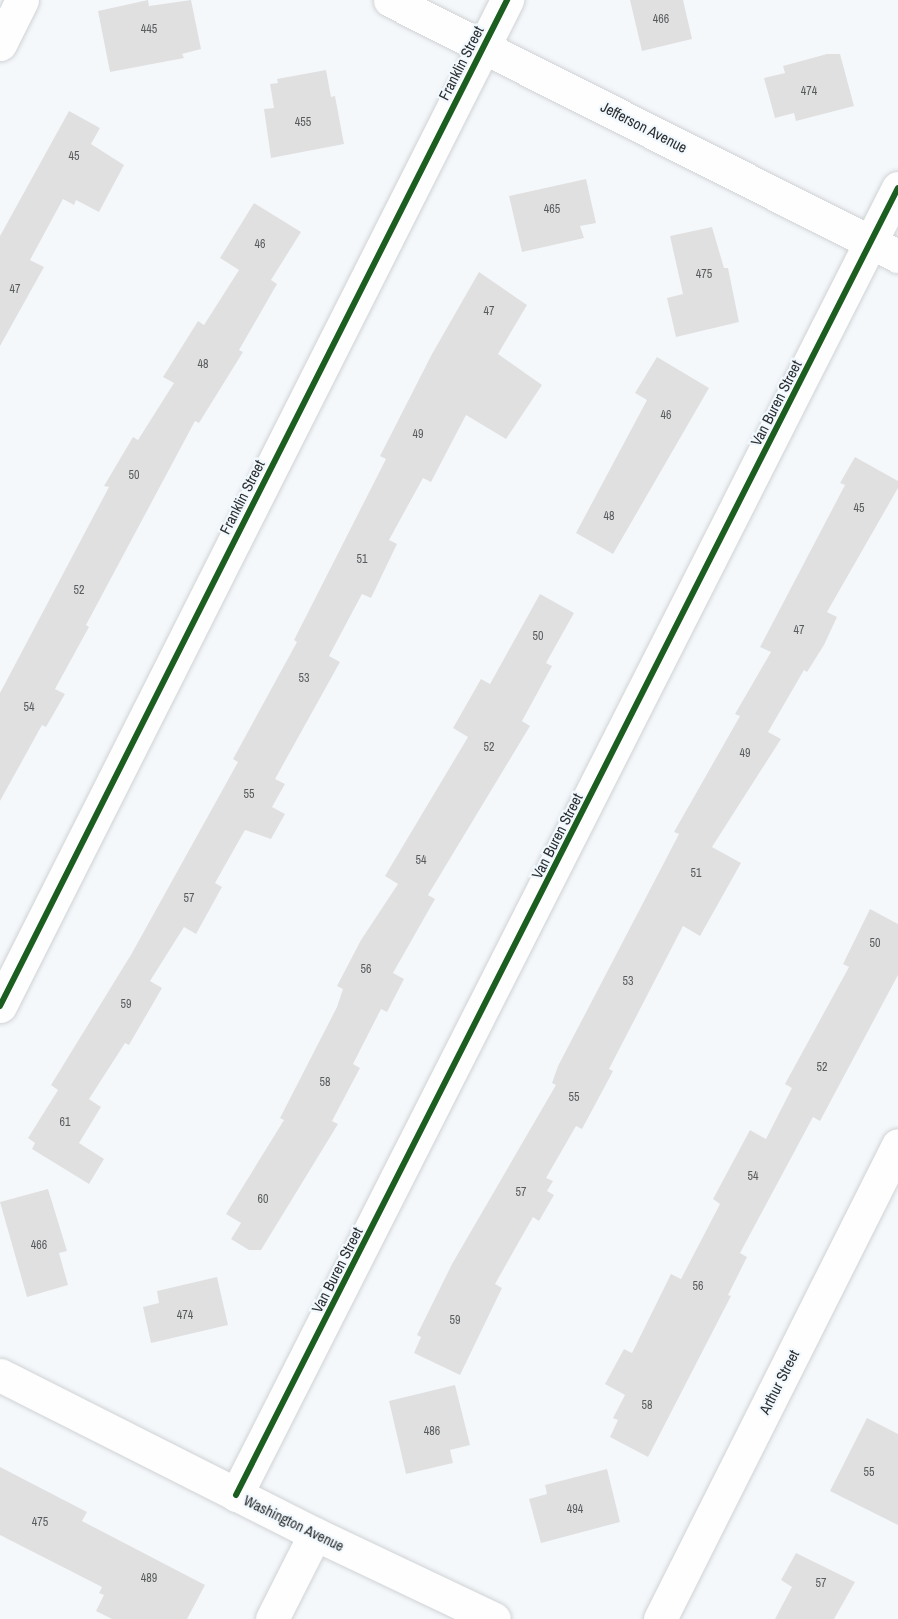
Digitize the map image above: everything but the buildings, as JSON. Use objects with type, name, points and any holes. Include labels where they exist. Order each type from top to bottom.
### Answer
[{"type":"street","points":[[0,44],[22,0]]},
{"type":"street","name":"Jefferson Avenue","points":[[390,0],[885,249]]},
{"type":"street","name":"Franklin Street","points":[[0,1006],[507,0]]},
{"type":"street","name":"Van Buren Street","points":[[236,1495],[885,249],[898,188]]},
{"type":"street","name":"Arthur Street","points":[[660,1619],[898,1145]]},
{"type":"street","name":"Washington Avenue","points":[[0,1376],[315,1534],[494,1619]]},
{"type":"street","points":[[272,1619],[315,1534]]},
{"type":"cycle path","points":[[0,1006],[507,0]]},
{"type":"cycle path","points":[[236,1495],[898,188]]}]
